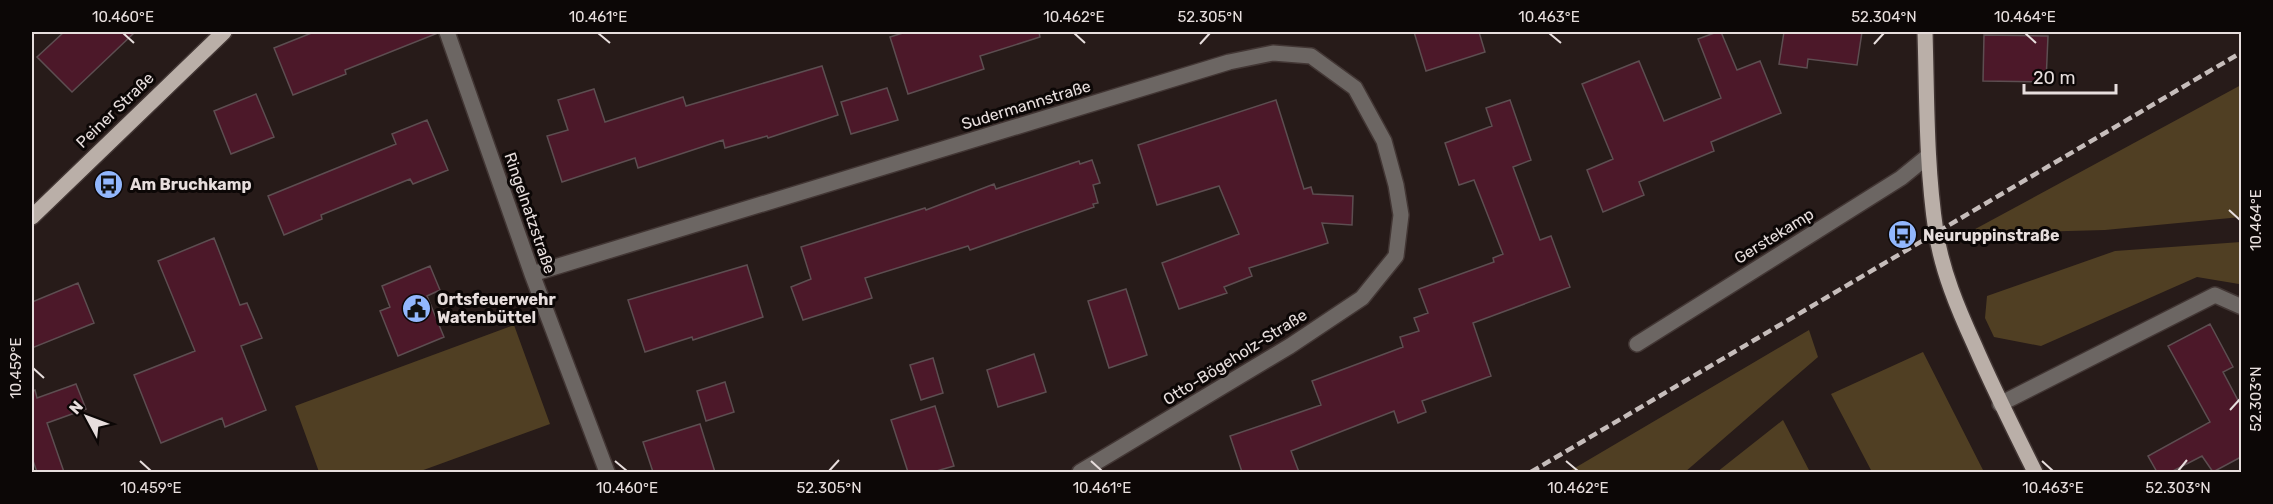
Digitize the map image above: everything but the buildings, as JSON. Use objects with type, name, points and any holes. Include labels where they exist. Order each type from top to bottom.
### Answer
[{"type":"main road","name":"Peiner Straße","points":[[32,217],[224,32]]},
{"type":"main road","points":[[1925,32],[1928,156],[1936,233],[1942,260],[1961,314],[2000,404],[2035,472]]},
{"type":"street","name":"Ringelnatzstraße","points":[[447,32],[532,274],[607,472]]},
{"type":"street","name":"Sudermannstraße","points":[[532,274],[1229,62],[1274,53],[1311,56],[1355,88],[1384,141],[1396,185],[1401,215],[1396,256]]},
{"type":"street","name":"Gerstekamp","points":[[1637,344],[1901,178],[1928,156]]},
{"type":"street","name":"Otto-Bögeholz-Straße","points":[[1080,472],[1290,346],[1362,298],[1396,256]]},
{"type":"street","points":[[2000,404],[2215,295],[2241,307]]},
{"type":"shaded area","points":[[2241,85],[2241,217],[2105,230],[1966,234]]},
{"type":"shaded area","points":[[2241,242],[2239,284],[2197,277],[2041,346],[1994,337],[1985,318],[1987,296],[2115,251]]},
{"type":"shaded area","points":[[514,325],[550,424],[418,472],[319,472],[295,406]]},
{"type":"shaded area","points":[[1809,330],[1818,357],[1685,472],[1568,472]]},
{"type":"shaded area","points":[[1923,352],[1984,472],[1872,472],[1831,394]]},
{"type":"shaded area","points":[[1783,420],[1810,472],[1717,472]]},
{"type":"railway","points":[[1531,472],[2242,52]]},
{"type":"place","name":"Am Bruchkamp","points":[[109,184]]},
{"type":"place","name":"Neuruppinstraße","points":[[1902,235]]},
{"type":"place","name":"Ortsfeuerwehr Watenbüttel","points":[[416,308]]}]
